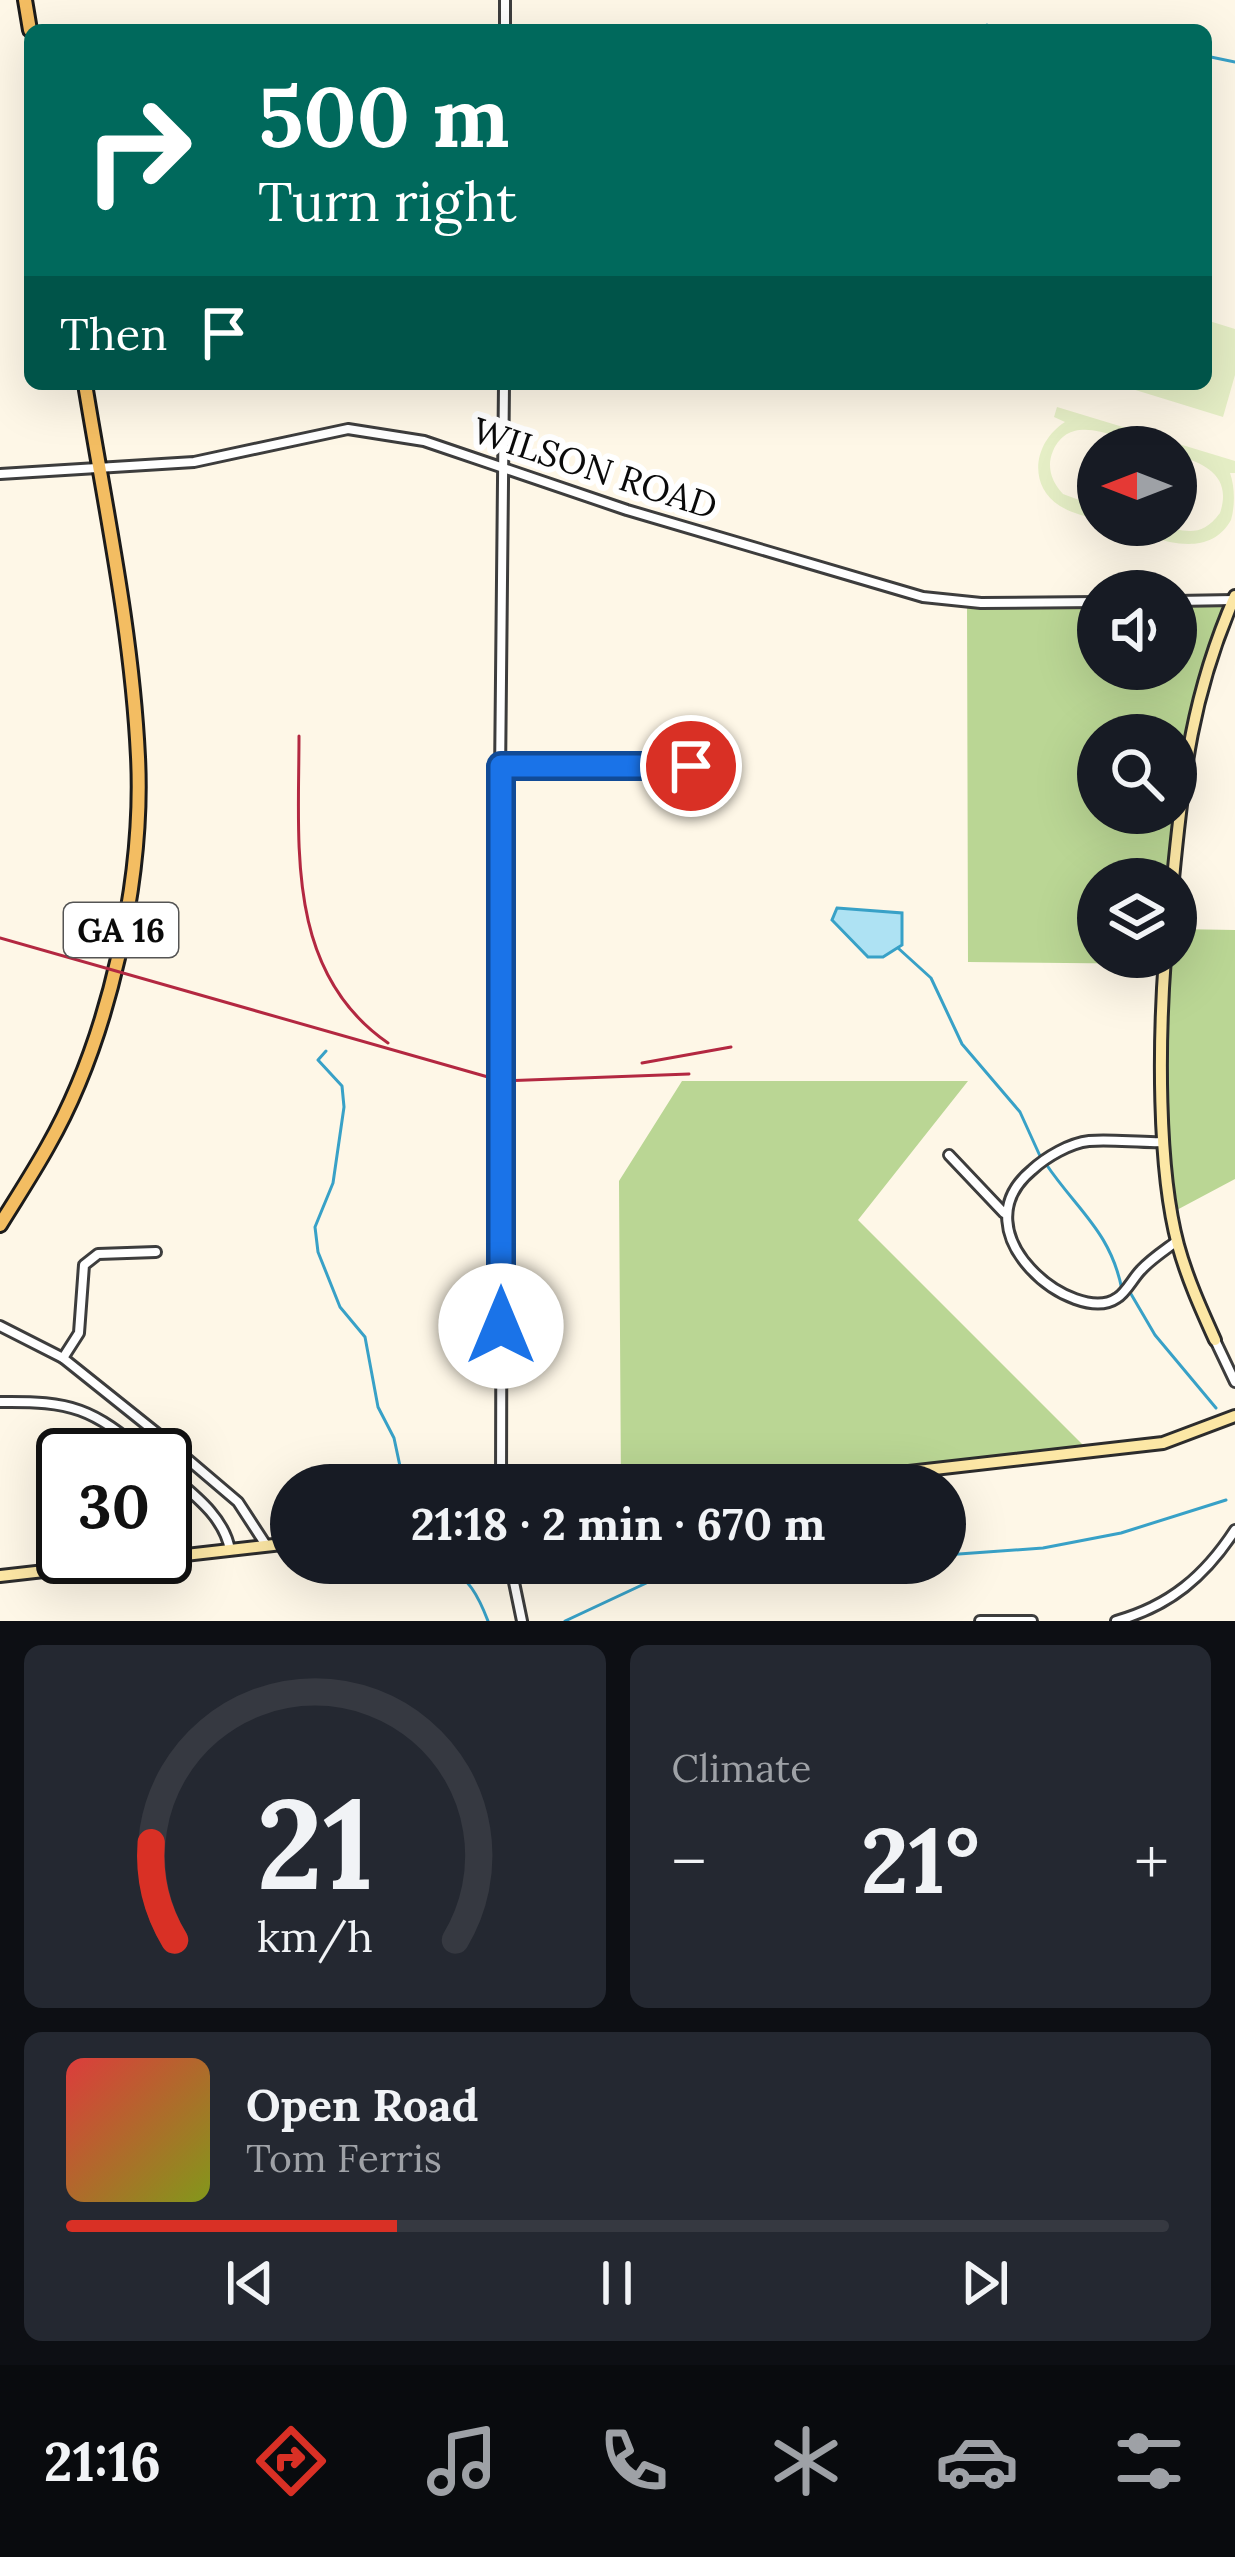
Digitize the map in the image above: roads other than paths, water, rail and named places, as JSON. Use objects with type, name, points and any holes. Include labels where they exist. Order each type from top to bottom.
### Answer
[{"type":"main road","name":"GA 16","points":[[0,1225],[49,1144],[87,1059],[113,971],[133,869],[138,759],[123,610],[86,390]]},
{"type":"main road","points":[[1175,858],[1194,711],[1234,599]]},
{"type":"main road","points":[[1166,978],[1165,1142],[1177,1241],[1215,1340]]},
{"type":"main road","points":[[966,1465],[1163,1443],[1235,1416]]},
{"type":"main road","points":[[0,1576],[270,1546]]},
{"type":"street","points":[[501,1464],[504,390]]},
{"type":"street","name":"WILSON ROAD","points":[[0,474],[194,462],[348,429],[410,437],[627,510],[923,598],[1077,602]]},
{"type":"street","points":[[1197,600],[1234,599]]},
{"type":"street","points":[[501,766],[691,766]]},
{"type":"street","points":[[1004,1213],[1014,1185],[1044,1159],[1085,1141],[1165,1142]]},
{"type":"street","points":[[950,1155],[1004,1213],[1010,1241],[1029,1269],[1083,1301],[1102,1303],[1118,1298],[1146,1264],[1177,1241]]},
{"type":"street","points":[[63,1358],[79,1333],[84,1265],[98,1254],[156,1252]]},
{"type":"street","points":[[0,1326],[63,1358],[238,1502],[266,1546]]},
{"type":"street","points":[[1215,1340],[1235,1382]]},
{"type":"street","points":[[0,1402],[54,1402],[82,1408],[110,1428]]},
{"type":"street","points":[[192,1493],[227,1534],[230,1550]]},
{"type":"street","points":[[1116,1621],[1165,1602],[1200,1576],[1235,1530]]},
{"type":"street","points":[[514,1584],[522,1621]]},
{"type":"street","points":[[980,1621],[1032,1621]]},
{"type":"water","points":[[837,908],[902,913],[902,945],[883,957],[868,957],[832,920]]},
{"type":"waterway","points":[[1212,57],[1235,62]]},
{"type":"waterway","points":[[898,948],[931,978],[962,1044],[1020,1112],[1040,1156]]},
{"type":"waterway","points":[[326,1051],[318,1060],[342,1086],[344,1107],[333,1183],[315,1227],[318,1252],[340,1307],[365,1337],[378,1407],[394,1438],[400,1464]]},
{"type":"waterway","points":[[1046,1164],[1101,1237],[1122,1290],[1131,1294],[1155,1335],[1216,1408]]},
{"type":"waterway","points":[[966,1554],[1043,1548],[1121,1533],[1226,1500]]},
{"type":"waterway","points":[[468,1584],[488,1621]]},
{"type":"waterway","points":[[565,1621],[644,1584]]},
{"type":"railway","points":[[299,736],[300,863],[315,944],[331,981],[355,1014],[388,1043]]},
{"type":"railway","points":[[0,938],[502,1081],[689,1074]]},
{"type":"railway","points":[[642,1063],[731,1047]]}]
